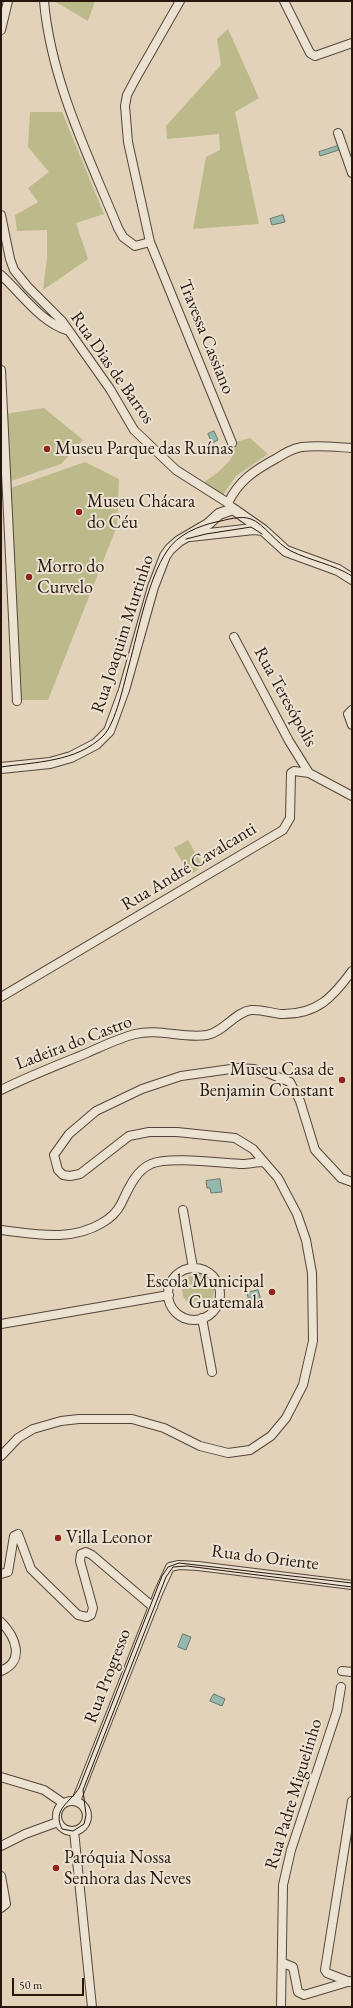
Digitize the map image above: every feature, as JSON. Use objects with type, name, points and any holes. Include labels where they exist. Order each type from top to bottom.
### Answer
[{"type":"street","points":[[1,30],[8,1]]},
{"type":"street","points":[[44,1],[61,88],[118,228],[123,237],[136,246],[150,242]]},
{"type":"street","name":"Travessa Cassiano","points":[[180,1],[127,95],[125,106],[128,142],[150,242],[232,443]]},
{"type":"street","points":[[284,1],[310,53],[315,56],[352,43]]},
{"type":"street","points":[[338,133],[352,173]]},
{"type":"street","name":"Rua Dias de Barros","points":[[1,215],[10,259],[14,270],[28,287],[58,317],[69,331],[110,389],[130,424],[143,440],[176,470],[231,506]]},
{"type":"street","points":[[1,275],[29,304],[56,326],[69,331]]},
{"type":"street","points":[[1,370],[17,701]]},
{"type":"street","points":[[352,448],[318,446],[290,450],[253,471],[246,477],[234,490],[231,506],[263,530],[286,551],[338,570],[352,579]]},
{"type":"street","name":"Rua Joaquim Murtinho","points":[[1,768],[50,763],[71,757],[96,744],[109,731],[124,690],[153,587],[170,549],[187,536],[208,524],[231,506]]},
{"type":"street","points":[[187,536],[254,529],[263,530]]},
{"type":"street","name":"Rua Teresópolis","points":[[234,637],[289,741],[309,773]]},
{"type":"street","points":[[352,710],[348,714],[352,725]]},
{"type":"street","name":"Rua André Cavalcanti","points":[[1,997],[283,830],[290,818],[291,773],[296,770],[309,773]]},
{"type":"street","points":[[309,773],[352,796]]},
{"type":"street","name":"Ladeira do Castro","points":[[1,1090],[51,1067],[133,1035],[152,1031],[195,1036],[208,1035],[218,1031],[245,1012],[251,1010],[282,1014],[307,1011],[332,996],[352,971]]},
{"type":"street","points":[[1,1456],[18,1438],[33,1429],[61,1421],[79,1419],[132,1419],[164,1428],[200,1446],[228,1453],[250,1450],[271,1436],[286,1418],[303,1385],[312,1341],[312,1273],[306,1240],[297,1214],[278,1178],[253,1149],[235,1138],[177,1132],[149,1132],[129,1136],[80,1174],[70,1176],[63,1175],[58,1170],[54,1154],[69,1134],[96,1111],[142,1089],[181,1076],[238,1068],[268,1072],[290,1082],[300,1101],[315,1150],[341,1178],[352,1182]]},
{"type":"street","points":[[1,1230],[42,1235],[68,1236],[90,1230],[109,1219],[119,1208],[133,1179],[151,1163],[174,1160],[243,1164],[263,1162]]},
{"type":"street","points":[[183,1210],[193,1268]]},
{"type":"street","points":[[193,1268],[205,1270],[212,1275],[220,1289],[218,1305],[213,1312],[202,1318],[190,1319],[175,1311],[170,1303],[169,1288],[177,1275],[183,1271],[193,1268]]},
{"type":"street","points":[[1,1324],[169,1295]]},
{"type":"street","points":[[202,1318],[212,1372]]},
{"type":"street","points":[[1,1574],[8,1572],[14,1536],[18,1534],[31,1569],[78,1615],[87,1617],[91,1615],[93,1608],[80,1561],[81,1554],[86,1552],[92,1555],[153,1607]]},
{"type":"street","name":"Rua do Oriente","points":[[174,1565],[198,1566],[352,1585]]},
{"type":"street","name":"Rua Progresso","points":[[76,1801],[163,1580],[170,1567],[174,1565]]},
{"type":"street","points":[[1,1622],[11,1632],[15,1641],[16,1650],[14,1660],[8,1668],[1,1671]]},
{"type":"street","points":[[342,1671],[352,1672]]},
{"type":"street","name":"Rua Padre Miguelinho","points":[[281,2007],[283,1963],[283,1885],[291,1850],[337,1711],[341,1687]]},
{"type":"street","points":[[1,1777],[44,1790],[63,1803]]},
{"type":"street","points":[[68,1801],[76,1801],[84,1806],[87,1815],[83,1826],[74,1831],[65,1830],[58,1822],[57,1812],[63,1803],[68,1801]]},
{"type":"street","points":[[351,1981],[327,1973],[325,1970],[352,1801]]},
{"type":"street","points":[[1,1846],[25,1834],[58,1822]]},
{"type":"street","points":[[74,1831],[92,2007]]},
{"type":"street","points":[[1,1876],[6,1904],[1,1908]]},
{"type":"street","points":[[283,1963],[293,1967],[298,1992],[304,1995],[351,1981]]},
{"type":"shaded area","points":[[54,1],[95,1],[88,21]]},
{"type":"shaded area","points":[[228,29],[259,98],[235,112],[259,224],[193,229],[206,157],[220,150],[219,134],[167,139],[166,126],[221,65],[217,39]]},
{"type":"shaded area","points":[[30,112],[62,112],[104,214],[76,223],[88,259],[43,290],[47,258],[47,230],[17,231],[15,215],[38,202],[28,188],[49,172],[28,147]]},
{"type":"shaded area","points":[[44,408],[83,440],[61,464],[8,482],[4,414]]},
{"type":"shaded area","points":[[250,438],[268,454],[236,476],[221,498],[202,484],[220,470],[232,457],[232,443]]},
{"type":"shaded area","points":[[85,462],[119,479],[117,526],[48,700],[18,700],[8,489]]},
{"type":"shaded area","points":[[188,840],[203,866],[190,875],[174,848]]},
{"type":"shaded area","points":[[195,1274],[201,1274],[211,1281],[214,1290],[213,1296],[207,1303],[201,1306],[195,1306],[185,1299],[182,1293],[182,1287],[189,1277]]},
{"type":"water","points":[[338,146],[339,150],[320,156],[319,152]]},
{"type":"water","points":[[283,215],[285,222],[272,225],[270,219]]},
{"type":"water","points":[[214,431],[218,440],[212,443],[208,434]]},
{"type":"water","points":[[220,1179],[222,1192],[211,1193],[210,1188],[207,1188],[206,1181]]},
{"type":"water","points":[[258,1290],[263,1306],[251,1309],[247,1293]]},
{"type":"water","points":[[183,1634],[191,1637],[186,1650],[178,1647]]},
{"type":"water","points":[[214,1694],[225,1699],[222,1706],[210,1701]]},
{"type":"tram line","points":[[1,767],[41,762],[68,756],[93,745],[108,730],[116,713],[144,606],[154,576],[171,545],[188,532],[209,524],[229,519],[251,519],[256,521],[291,551],[337,568],[352,576]]},
{"type":"tram line","points":[[186,539],[206,534],[251,527],[262,534]]},
{"type":"tram line","points":[[352,1583],[179,1563],[168,1567],[162,1576],[79,1788],[61,1811],[59,1822],[62,1829],[73,1831],[84,1824],[86,1815],[83,1790],[166,1577],[173,1567],[187,1566],[352,1587]]},
{"type":"place","name":"Museu Parque das Ruínas","points":[[47,449]]},
{"type":"place","name":"Museu Chácara do Céu","points":[[79,512]]},
{"type":"place","name":"Morro do Curvelo","points":[[29,577]]},
{"type":"place","name":"Museu Casa de Benjamin Constant","points":[[342,1080]]},
{"type":"place","name":"Escola Municipal Guatemala","points":[[272,1292]]},
{"type":"place","name":"Villa Leonor","points":[[58,1538]]},
{"type":"place","name":"Paróquia Nossa Senhora das Neves","points":[[56,1868]]}]
